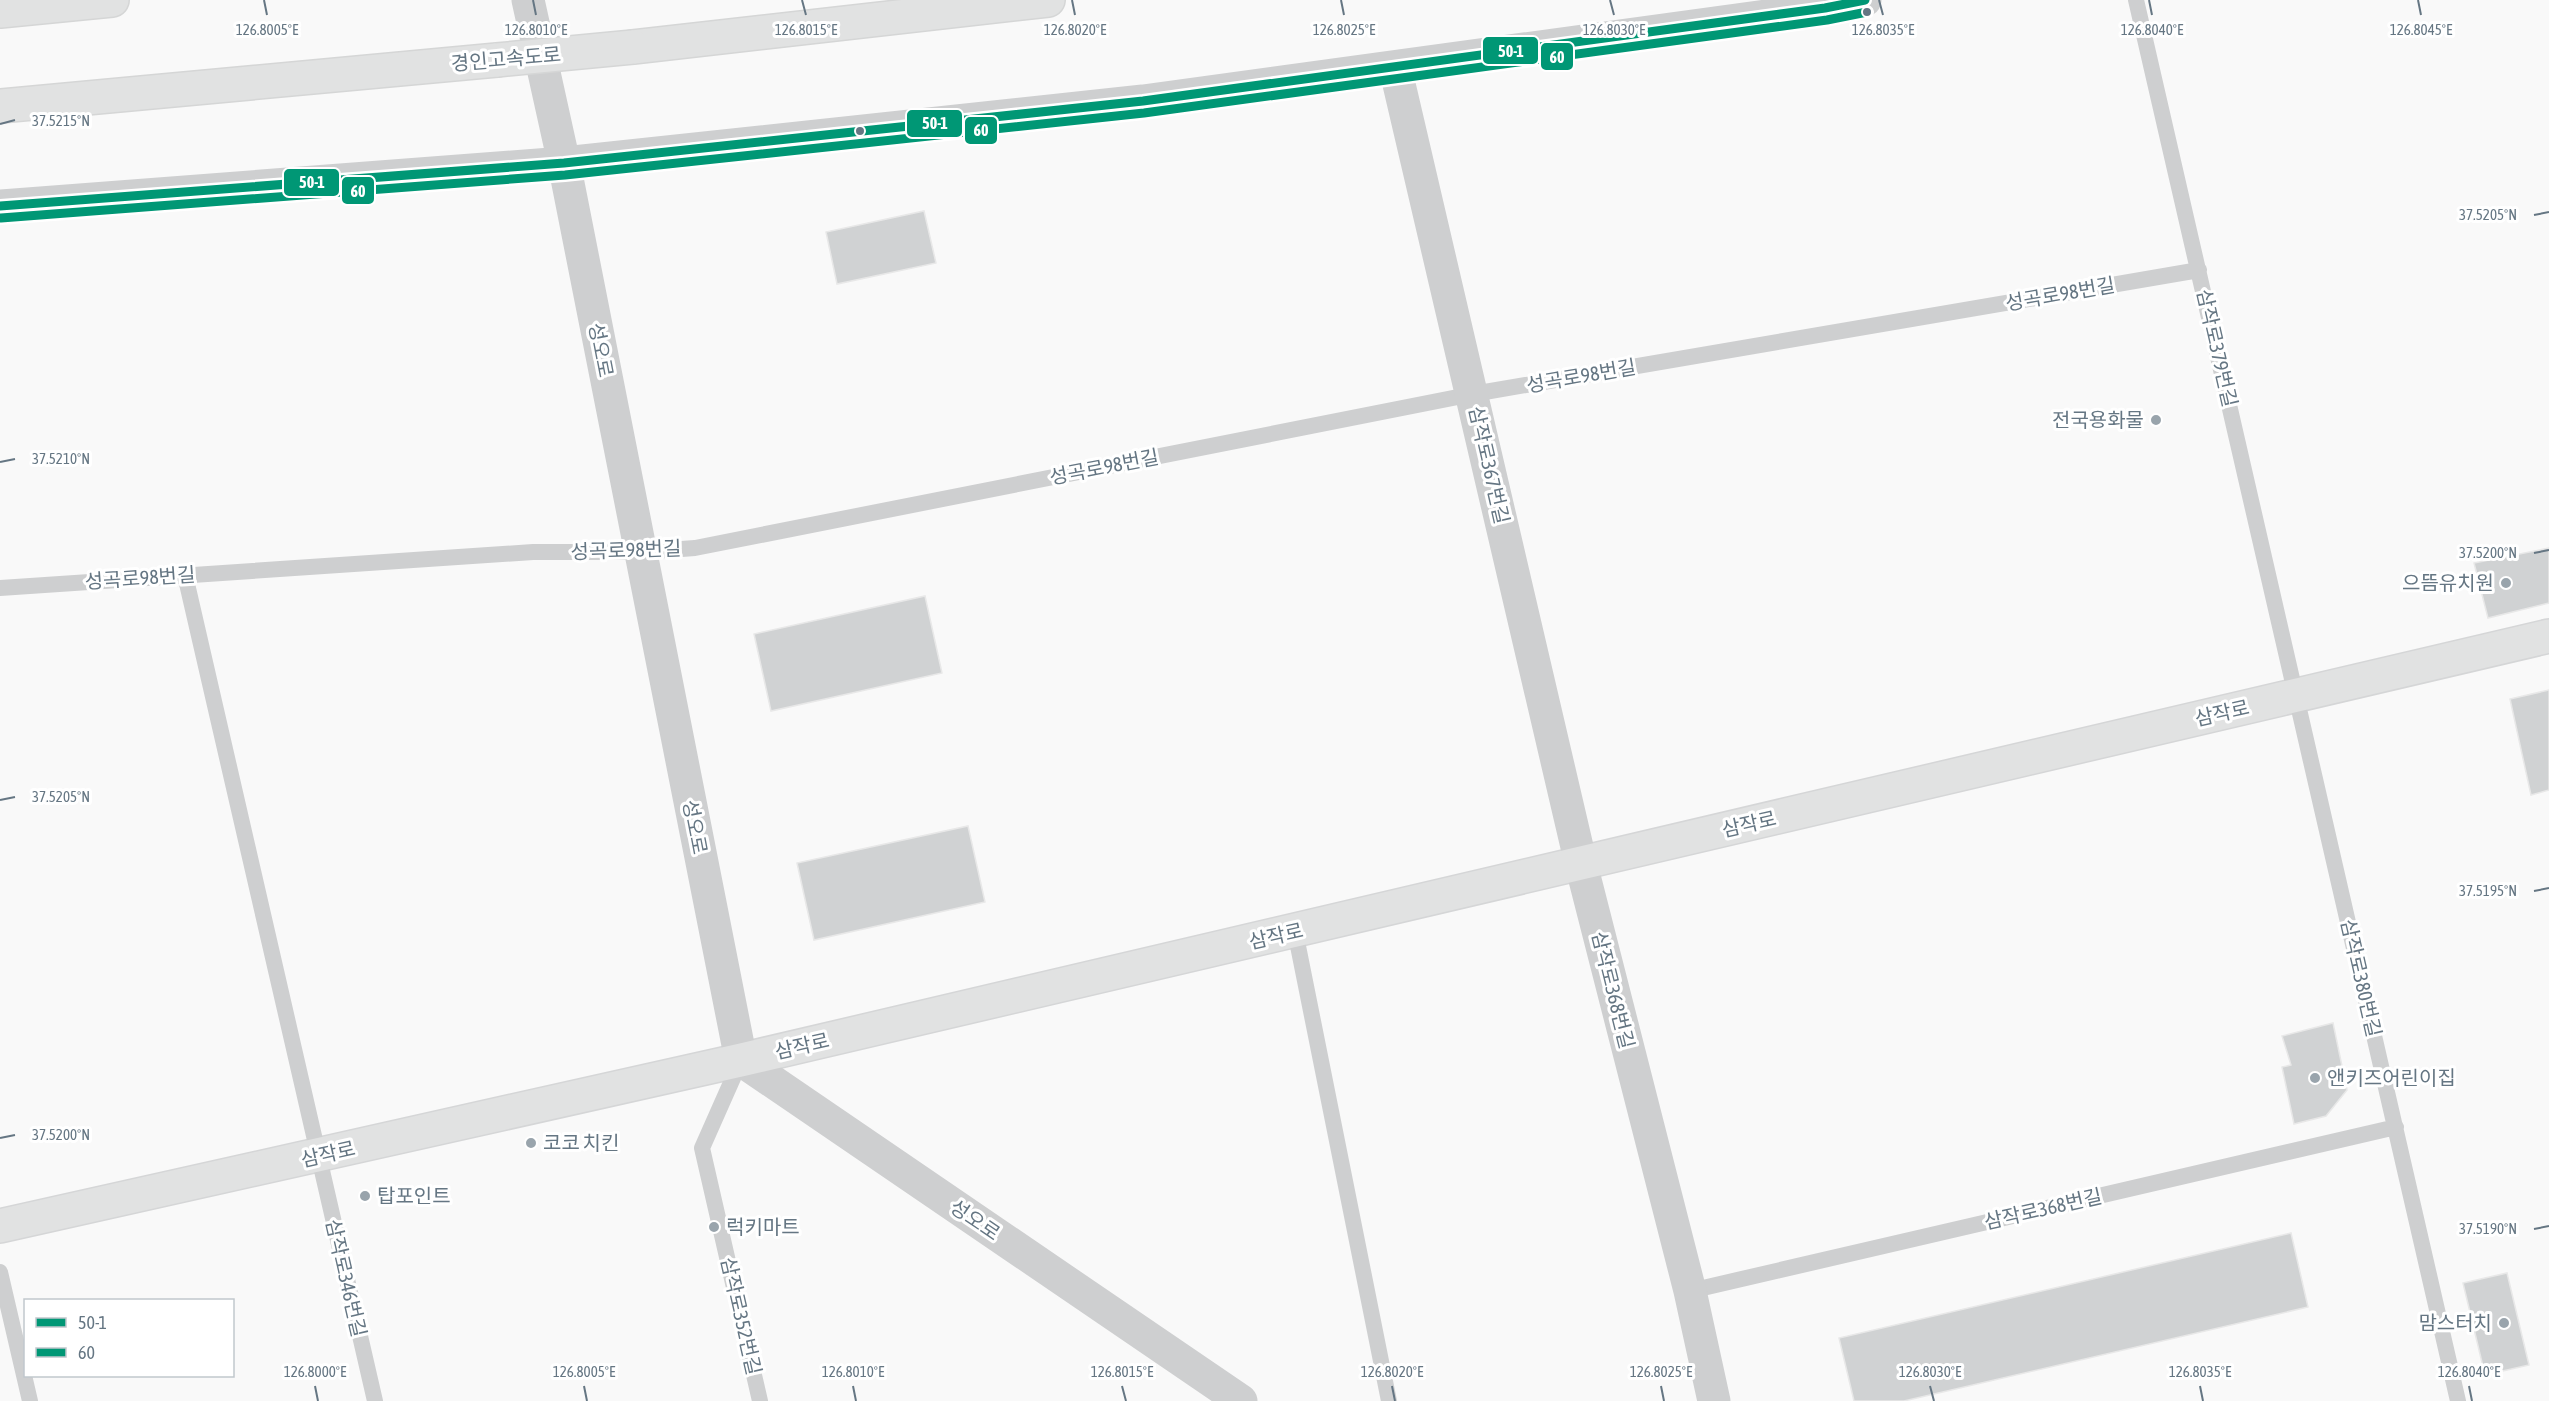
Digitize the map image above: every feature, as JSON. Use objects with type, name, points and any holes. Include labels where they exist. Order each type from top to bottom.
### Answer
[{"type":"main road","points":[[0,11],[112,0]]},
{"type":"main road","name":"경인고속도로","points":[[0,106],[633,47],[1048,0]]},
{"type":"main road","name":"삼작로","points":[[0,1226],[741,1060],[2549,636]]},
{"type":"street","name":"성오로","points":[[528,0],[564,163],[741,1060],[1241,1401]]},
{"type":"street","points":[[0,206],[564,163],[1143,101],[1825,8],[1865,0]]},
{"type":"street","name":"삼작로367번길","points":[[1395,67],[1581,864]]},
{"type":"street","name":"삼작로368번길","points":[[1581,864],[1690,1292],[1713,1401]]},
{"type":"lane","name":"삼작로379번길","points":[[2136,0],[2297,696]]},
{"type":"lane","name":"성곡로98번길","points":[[0,588],[533,552],[640,552],[695,548],[1473,394],[2199,270]]},
{"type":"lane","name":"삼작로346번길","points":[[186,575],[375,1401]]},
{"type":"lane","name":"삼작로380번길","points":[[2297,696],[2458,1401]]},
{"type":"lane","points":[[1295,931],[1389,1401]]},
{"type":"lane","name":"삼작로352번길","points":[[741,1060],[702,1148],[760,1401]]},
{"type":"lane","name":"삼작로368번길","points":[[1690,1292],[2396,1127]]},
{"type":"lane","points":[[0,1272],[24,1375]]},
{"type":"lane","points":[[24,1377],[30,1401]]},
{"type":"building","points":[[924,211],[936,263],[837,284],[826,232]]},
{"type":"building","points":[[2549,548],[2549,603],[2488,618],[2474,563]]},
{"type":"building","points":[[925,596],[942,673],[771,711],[754,634]]},
{"type":"building","points":[[2549,690],[2549,790],[2531,795],[2510,699]]},
{"type":"building","points":[[968,826],[985,902],[814,940],[797,863]]},
{"type":"building","name":"앤키즈어린이집","points":[[2333,1023],[2347,1090],[2326,1116],[2294,1124],[2282,1067],[2291,1065],[2282,1036]]},
{"type":"building","points":[[2291,1233],[2308,1307],[1904,1401],[1854,1401],[1839,1338]]},
{"type":"building","points":[[2507,1273],[2529,1365],[2485,1375],[2463,1283]]},
{"type":"transit line","name":"50-1","points":[[0,206],[564,163],[1143,101],[1825,8],[1865,0]]},
{"type":"transit line","name":"60","points":[[1,218],[565,175],[1144,113],[1827,20],[1867,12]]},
{"type":"place","name":"전국용화물","points":[[2156,420]]},
{"type":"place","name":"으뜸유치원","points":[[2506,583]]},
{"type":"place","name":"앤키즈어린이집","points":[[2315,1078]]},
{"type":"place","name":"코코 치킨","points":[[531,1143]]},
{"type":"place","name":"탑포인트","points":[[365,1196]]},
{"type":"place","name":"럭키마트","points":[[714,1227]]},
{"type":"place","name":"맘스터치","points":[[2504,1323]]}]
